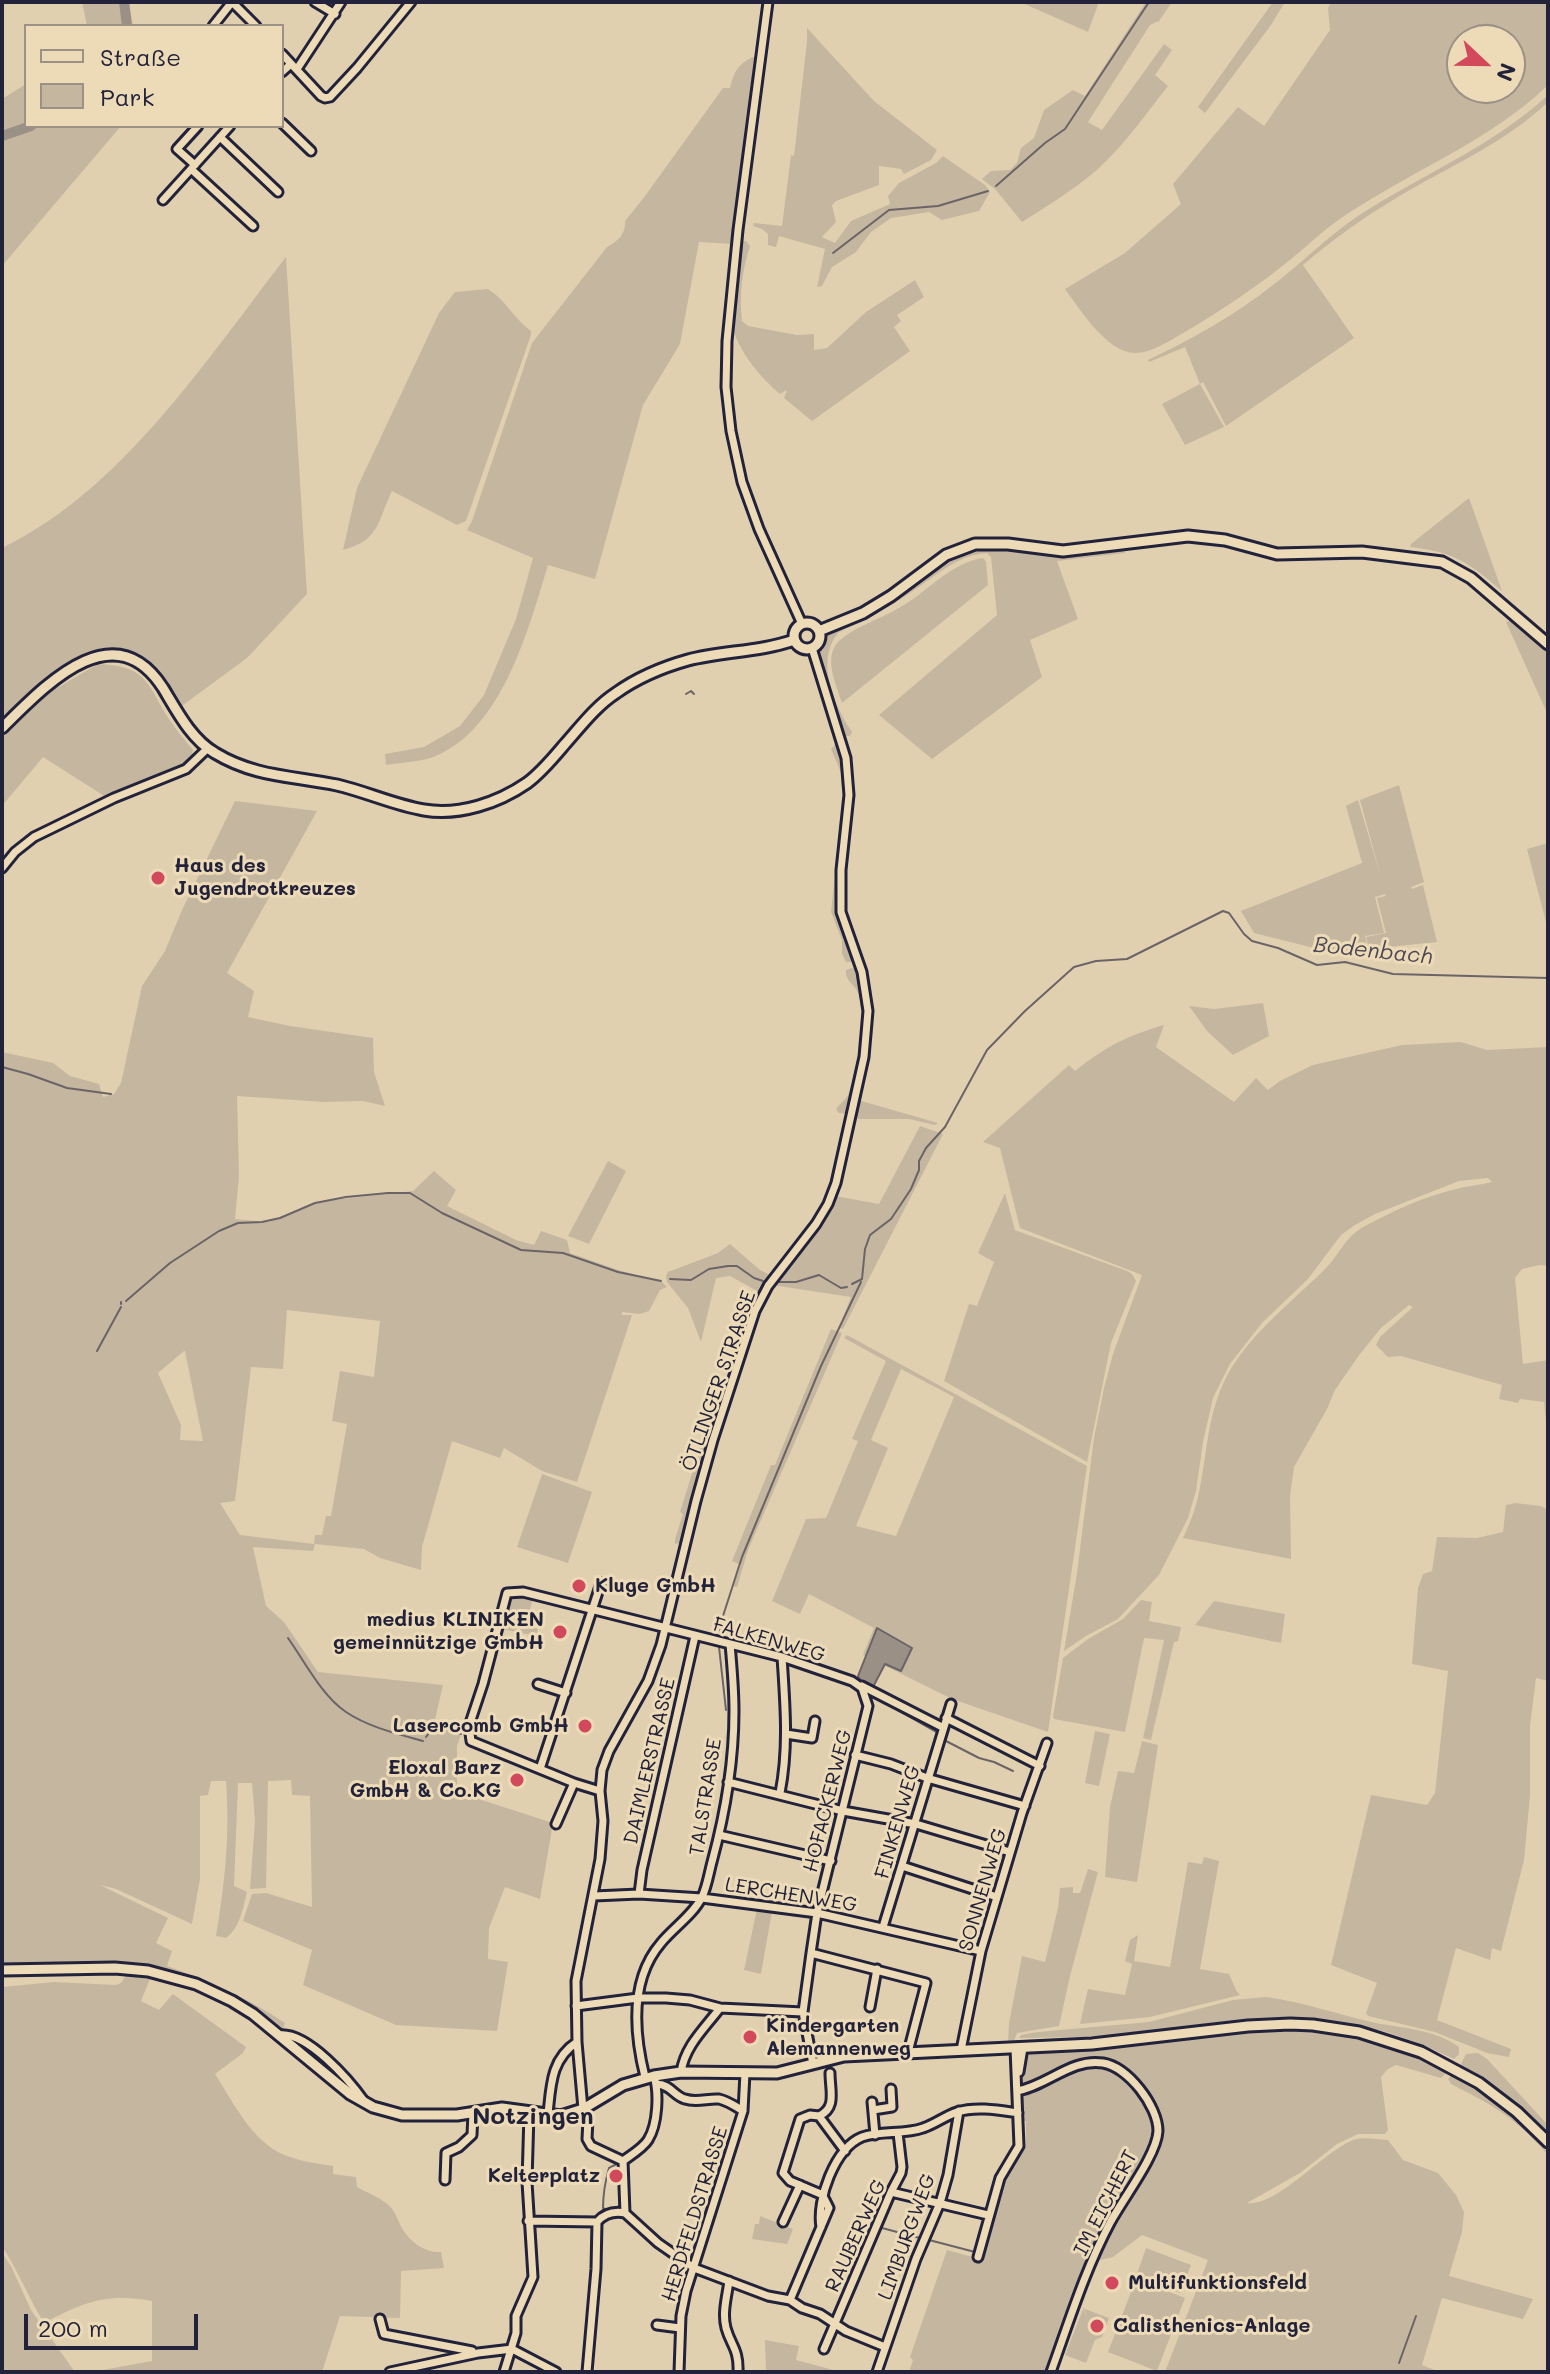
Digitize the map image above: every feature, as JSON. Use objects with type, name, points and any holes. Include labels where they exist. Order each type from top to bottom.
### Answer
[{"type":"main road","points":[[819,631],[877,604],[946,555],[962,548],[991,543],[1063,551],[1188,536],[1277,554],[1352,552],[1442,562],[1471,578],[1548,644]]},
{"type":"main road","points":[[802,624],[811,624],[819,631],[819,642],[812,648],[800,648],[794,640],[794,633],[802,624]]},
{"type":"main road","points":[[2,728],[68,669],[90,657],[109,654],[126,657],[139,661],[155,677],[190,730],[208,748],[242,767],[266,774],[337,785],[415,809],[450,812],[497,800],[528,782],[597,709],[635,681],[689,660],[794,640]]},
{"type":"main road","points":[[2,1970],[115,1968],[148,1971],[211,1990],[253,2014],[342,2088],[381,2110],[402,2115],[473,2113],[502,2108],[529,2113],[571,2114],[623,2085],[681,2072],[777,2073],[844,2056],[1092,2044],[1269,2024],[1313,2025],[1359,2032],[1399,2043],[1454,2068],[1501,2099],[1548,2142]]},
{"type":"street","points":[[215,24],[232,2],[254,24]]},
{"type":"street","points":[[315,2],[335,14]]},
{"type":"street","points":[[284,71],[294,66],[341,2]]},
{"type":"street","points":[[284,56],[317,93],[325,98],[330,97],[411,2]]},
{"type":"street","points":[[768,2],[738,230],[727,341],[726,387],[742,482],[759,529],[802,624]]},
{"type":"street","points":[[284,125],[311,151]]},
{"type":"street","points":[[196,128],[177,149],[253,226]]},
{"type":"street","points":[[163,200],[228,128]]},
{"type":"street","points":[[220,137],[278,192]]},
{"type":"street","name":"ÖTLINGER STRASSE","points":[[623,2161],[591,2146],[587,2139],[588,2119],[583,2109],[577,2042],[578,1967],[594,1896],[602,1840],[602,1770],[609,1751],[645,1689],[665,1628],[696,1501],[755,1311],[768,1286],[828,1204],[842,1161],[866,1041],[868,1011],[862,972],[841,912],[848,776],[841,741],[812,648]]},
{"type":"street","points":[[2,878],[4,865],[34,837],[114,798],[186,769],[208,748]]},
{"type":"street","points":[[600,1791],[540,1769],[601,1583]]},
{"type":"street","name":"FALKENWEG","points":[[540,1769],[471,1741],[469,1726],[507,1593],[523,1592],[782,1657],[852,1681],[862,1688]]},
{"type":"street","name":"DAIMLERSTRASSE","points":[[639,1894],[695,1636]]},
{"type":"street","name":"TALSTRASSE","points":[[623,2161],[650,2137],[655,2113],[652,2079],[641,2059],[637,2024],[643,1972],[651,1954],[702,1898],[719,1835],[734,1715],[730,1644]]},
{"type":"street","points":[[780,1793],[786,1734],[782,1657]]},
{"type":"street","points":[[852,1681],[942,1727]]},
{"type":"street","points":[[538,1684],[566,1693]]},
{"type":"street","name":"HOFACKERWEG","points":[[813,2064],[803,2012],[817,1913],[868,1706],[862,1688]]},
{"type":"street","name":"FINKENWEG","points":[[883,1927],[951,1704]]},
{"type":"street","points":[[946,1718],[1040,1766]]},
{"type":"street","points":[[786,1734],[812,1738],[815,1721]]},
{"type":"street","name":"SONNENWEG","points":[[961,2050],[981,1951],[1047,1743]]},
{"type":"street","points":[[855,1755],[891,1764],[905,1764],[927,1778],[1025,1806]]},
{"type":"street","points":[[728,1782],[843,1811],[916,1824],[1010,1852]]},
{"type":"street","points":[[556,1824],[574,1783]]},
{"type":"street","points":[[719,1835],[831,1861]]},
{"type":"street","points":[[902,1866],[997,1897]]},
{"type":"street","name":"LERCHENWEG","points":[[594,1896],[639,1894],[702,1898],[817,1913],[981,1951]]},
{"type":"street","points":[[811,1953],[926,1983],[908,2052]]},
{"type":"street","points":[[870,2007],[877,1969]]},
{"type":"street","points":[[576,2006],[638,1998],[690,2000],[720,2008],[803,2012]]},
{"type":"street","points":[[681,2072],[688,2047],[720,2008]]},
{"type":"street","points":[[548,2114],[554,2070],[561,2057],[577,2042]]},
{"type":"street","points":[[978,2257],[1002,2172],[1019,2146],[1019,2048]]},
{"type":"street","name":"IM EICHERT","points":[[1017,2086],[1037,2086],[1073,2066],[1088,2063],[1114,2066],[1133,2081],[1154,2113],[1158,2128],[1148,2158],[1099,2248],[1051,2372]]},
{"type":"street","name":"HERDFELDSTRASSE","points":[[679,2372],[680,2328],[686,2291],[743,2111],[745,2073]]},
{"type":"street","points":[[790,2300],[829,2208],[823,2196],[790,2181],[783,2173],[800,2119],[819,2116],[831,2108],[830,2073]]},
{"type":"street","name":"HERDFELDSTRASSE","points":[[652,2079],[669,2086],[683,2099],[719,2099],[743,2111]]},
{"type":"street","points":[[875,2135],[873,2106],[892,2107],[891,2089]]},
{"type":"street","points":[[823,2196],[831,2172],[845,2151],[861,2138],[923,2128],[959,2111],[992,2109],[1018,2113]]},
{"type":"street","name":"LIMBURGWEG","points":[[877,2372],[916,2259],[940,2203],[959,2111]]},
{"type":"street","points":[[445,2180],[446,2153],[459,2147],[472,2135],[473,2113]]},
{"type":"street","points":[[504,2372],[516,2333],[516,2316],[533,2277],[527,2182],[529,2113]]},
{"type":"street","points":[[819,2116],[845,2151]]},
{"type":"street","name":"RAUBERWEG","points":[[824,2349],[901,2173],[898,2133]]},
{"type":"street","points":[[623,2161],[625,2213]]},
{"type":"street","points":[[783,2222],[800,2185]]},
{"type":"street","points":[[891,2192],[988,2215]]},
{"type":"street","points":[[587,2372],[597,2222],[602,2215],[619,2212],[625,2213],[658,2243],[694,2268],[768,2296],[790,2300],[885,2347]]},
{"type":"street","points":[[528,2221],[597,2222]]},
{"type":"street","points":[[729,2281],[724,2316],[727,2331],[736,2347],[738,2372]]},
{"type":"street","points":[[380,2319],[384,2334],[478,2353]]},
{"type":"street","name":"HERDFELDSTRASSE","points":[[657,2325],[680,2328]]},
{"type":"street","points":[[390,2372],[512,2349],[556,2372]]},
{"type":"green space","points":[[82,2],[129,2],[133,24],[87,24]]},
{"type":"green space","points":[[1020,2],[1099,2],[1088,32]]},
{"type":"green space","points":[[1146,2],[1172,2],[1159,21],[1150,25],[1088,122],[1102,130],[1164,44],[1172,50],[1155,75],[1168,86],[1099,168],[1022,222],[996,190],[982,179],[991,171],[1010,170],[1017,163],[1021,148],[1034,138],[1044,110],[1073,90],[1085,96]]},
{"type":"green space","points":[[1273,2],[1285,2],[1205,113],[1198,107]]},
{"type":"green space","points":[[1331,2],[1548,2],[1548,85],[1524,106],[1498,125],[1333,224],[1265,279],[1185,332],[1148,351],[1135,353],[1114,346],[1086,318],[1065,289],[1125,253],[1181,204],[1173,184],[1238,107],[1264,126],[1330,30],[1328,8]]},
{"type":"green space","points":[[807,28],[874,101],[937,150],[931,160],[904,174],[901,169],[879,166],[879,185],[832,205],[836,222],[822,237],[835,243],[851,221],[890,204],[888,196],[899,183],[943,156],[985,185],[990,192],[979,211],[942,220],[929,212],[891,218],[871,232],[856,252],[832,267],[822,286],[817,287],[825,249],[779,236],[776,247],[768,245],[768,234],[753,226],[754,223],[782,226],[791,155],[794,156]]},
{"type":"green space","points":[[753,57],[757,58],[757,64],[732,244],[699,242],[680,344],[643,405],[595,579],[548,565],[511,672],[481,721],[462,740],[434,757],[386,765],[385,754],[424,747],[460,726],[484,695],[516,619],[533,558],[467,530],[532,343],[607,247],[620,237],[625,221],[723,88],[730,88],[737,70]]},
{"type":"green space","points":[[24,85],[24,128],[119,128],[2,266],[2,99]]},
{"type":"green space","points":[[1548,95],[1548,102],[1513,130],[1373,213],[1303,265],[1354,338],[1226,426],[1203,382],[1200,384],[1185,347],[1148,360],[1244,306],[1358,216],[1504,130]]},
{"type":"green space","points":[[741,241],[746,241],[750,246],[743,274],[741,302],[742,321],[748,326],[797,335],[814,334],[814,350],[827,348],[866,312],[915,280],[924,297],[897,315],[901,321],[894,327],[910,351],[812,421],[784,398],[787,390],[780,394],[757,371],[734,333],[732,307]]},
{"type":"green space","points":[[286,257],[307,594],[247,658],[179,708],[160,678],[146,663],[127,653],[108,651],[68,665],[31,693],[2,721],[2,548],[45,523],[86,493],[124,458],[193,379]]},
{"type":"green space","points":[[488,289],[531,331],[531,335],[466,521],[457,525],[392,491],[371,535],[343,550],[357,488],[439,313],[455,292]]},
{"type":"green space","points":[[1200,384],[1224,427],[1185,445],[1162,404]]},
{"type":"green space","points":[[1469,498],[1502,591],[1460,560],[1439,552],[1410,547]]},
{"type":"green space","points":[[979,548],[1004,548],[1049,555],[1124,548],[1125,553],[1057,561],[1078,619],[1030,640],[1042,677],[932,759],[879,715],[997,615],[991,557],[987,553],[956,562],[901,598],[838,633],[831,644],[828,670],[839,709],[852,732],[846,736],[821,670],[818,650],[823,638],[892,599],[953,556]]},
{"type":"green space","points":[[983,558],[988,585],[842,703],[831,661],[838,642],[908,603],[959,566]]},
{"type":"green space","points":[[1514,620],[1548,648],[1548,715],[1506,622]]},
{"type":"green space","points":[[98,664],[127,668],[143,678],[193,750],[190,763],[179,771],[109,799],[43,757],[2,806],[2,738],[50,692]]},
{"type":"green space","points":[[836,744],[843,766],[845,802],[836,899],[853,962],[846,962],[842,954],[842,940],[831,912],[844,796],[843,777],[831,749]]},
{"type":"green space","points":[[1399,785],[1424,882],[1411,887],[1423,885],[1437,942],[1369,949],[1366,937],[1386,933],[1377,898],[1385,894],[1375,897],[1384,933],[1365,936],[1368,951],[1350,957],[1254,933],[1241,911],[1362,863],[1346,806],[1358,800],[1381,877],[1360,800]]},
{"type":"green space","points":[[235,801],[317,811],[227,973],[254,991],[248,1017],[373,1038],[374,1072],[385,1106],[363,1101],[324,1102],[237,1096],[239,1176],[235,1219],[268,1222],[316,1202],[413,1191],[434,1171],[456,1190],[447,1206],[516,1240],[534,1245],[541,1231],[567,1240],[570,1253],[662,1282],[667,1287],[660,1290],[649,1311],[640,1314],[622,1312],[622,1315],[632,1315],[577,1482],[542,1471],[504,1448],[500,1458],[452,1441],[422,1547],[421,1570],[380,1558],[364,1549],[315,1544],[313,1551],[253,1547],[266,1606],[284,1622],[318,1672],[443,1685],[434,1724],[461,1734],[457,1746],[457,1792],[553,1823],[540,1899],[505,1887],[489,1928],[488,1959],[508,1962],[497,2031],[396,2025],[303,1985],[312,1950],[243,1921],[252,1894],[266,1893],[312,1907],[310,1796],[292,1795],[291,1780],[268,1781],[266,1888],[250,1889],[255,1821],[252,1783],[238,1783],[234,1886],[247,1892],[238,1923],[226,1938],[216,1936],[226,1859],[226,1781],[211,1781],[208,1795],[200,1796],[200,1879],[192,1924],[116,1889],[100,1885],[168,1918],[156,1943],[172,1951],[167,1966],[257,2006],[285,2023],[282,2032],[250,2009],[208,1986],[95,1964],[2,1965],[2,1052],[53,1063],[70,1076],[99,1084],[103,1097],[114,1094],[121,1083],[142,986],[165,951]],"holes":[[[287,1310],[380,1321],[374,1377],[340,1371],[332,1421],[347,1424],[331,1516],[326,1516],[322,1535],[315,1535],[314,1544],[240,1535],[220,1503],[235,1501],[251,1367],[283,1369]],[[185,1351],[203,1441],[180,1440],[181,1425],[158,1373]]]},
{"type":"green space","points":[[1548,843],[1548,930],[1527,849]]},
{"type":"green space","points":[[857,969],[863,992],[865,1029],[847,1114],[839,1113],[836,1109],[847,1097],[859,1046],[861,1005],[856,989],[846,974],[846,970]]},
{"type":"green space","points":[[1263,1003],[1269,1036],[1233,1055],[1207,1031],[1189,1006],[1214,1009]]},
{"type":"green space","points":[[1164,1025],[1156,1047],[1234,1102],[1256,1078],[1268,1090],[1313,1065],[1402,1045],[1461,1042],[1487,1050],[1548,1047],[1548,1266],[1522,1269],[1515,1278],[1523,1364],[1548,1360],[1548,1425],[1544,1402],[1520,1399],[1518,1403],[1499,1399],[1502,1385],[1401,1356],[1388,1357],[1376,1345],[1380,1337],[1413,1307],[1409,1305],[1381,1328],[1360,1354],[1335,1390],[1294,1467],[1290,1496],[1291,1559],[1183,1538],[1198,1498],[1210,1424],[1218,1397],[1232,1368],[1255,1337],[1324,1270],[1358,1231],[1421,1200],[1492,1182],[1488,1178],[1459,1181],[1375,1214],[1341,1235],[1308,1279],[1262,1323],[1230,1364],[1213,1398],[1188,1518],[1159,1575],[1118,1619],[1064,1651],[1104,1388],[1142,1275],[1020,1228],[1000,1148],[983,1142],[1069,1065],[1075,1071],[1116,1043]]},
{"type":"green space","points":[[858,1100],[938,1123],[909,1119],[858,1119]]},
{"type":"green space","points":[[920,1126],[943,1134],[843,1329],[839,1328],[851,1297],[772,1285],[821,1220],[835,1196],[879,1204]]},
{"type":"green space","points":[[608,1161],[626,1171],[589,1244],[568,1236]]},
{"type":"green space","points":[[1005,1193],[1015,1230],[1127,1271],[1136,1281],[1111,1343],[1087,1462],[944,1381],[969,1304],[977,1306],[994,1262],[978,1253]]},
{"type":"green space","points":[[730,1244],[770,1275],[759,1292],[730,1276],[716,1278],[701,1342],[688,1308],[667,1282],[666,1276],[668,1272],[718,1253]]},
{"type":"green space","points":[[831,1329],[842,1333],[748,1550],[737,1587],[733,1586],[741,1565],[732,1561]]},
{"type":"green space","points":[[847,1335],[1087,1466],[1048,1732],[952,1699],[863,1655],[874,1628],[809,1594],[800,1614],[772,1601],[806,1519],[826,1518],[858,1441],[852,1439],[886,1361],[844,1338]],"holes":[[[901,1369],[954,1397],[896,1536],[856,1526],[888,1448],[871,1440]]]},
{"type":"green space","points":[[719,1386],[725,1391],[686,1529],[680,1543],[675,1544],[683,1514],[680,1512]]},
{"type":"green space","points":[[542,1474],[592,1492],[568,1563],[517,1547]]},
{"type":"green space","points":[[1506,1505],[1541,1506],[1548,1510],[1548,1681],[1536,1678],[1530,1726],[1530,1796],[1524,1860],[1501,1951],[1492,1948],[1490,1960],[1456,1948],[1437,2020],[1511,2049],[1509,2057],[1487,2053],[1435,2032],[1368,2016],[1366,2013],[1377,1983],[1331,1965],[1371,1795],[1427,1805],[1435,1793],[1448,1671],[1412,1664],[1418,1588],[1423,1574],[1432,1571],[1437,1537],[1477,1538],[1503,1532]]},
{"type":"green space","points":[[509,1595],[533,1598],[527,1621],[528,1626],[538,1629],[536,1636],[501,1629]]},
{"type":"green space","points":[[1141,1600],[1152,1602],[1149,1621],[1181,1627],[1178,1641],[1174,1642],[1151,1740],[1143,1738],[1164,1640],[1144,1638],[1125,1732],[1054,1719],[1063,1658],[1123,1619]]},
{"type":"green space","points":[[1214,1601],[1285,1614],[1281,1643],[1195,1625]]},
{"type":"green space","points":[[1095,1731],[1110,1734],[1099,1786],[1085,1783]]},
{"type":"green space","points":[[1142,1741],[1158,1745],[1137,1882],[1105,1877],[1110,1807],[1118,1771],[1134,1773]]},
{"type":"green space","points":[[1204,1857],[1219,1861],[1200,1969],[1229,1974],[1240,1995],[1150,2017],[1080,2024],[1088,1989],[1125,1995],[1132,1964],[1125,1961],[1130,1940],[1138,1935],[1134,1961],[1170,1967],[1188,1862],[1202,1864]]},
{"type":"green space","points":[[1088,1869],[1098,1872],[1059,2026],[1017,2033],[1013,2044],[1008,2044],[1022,1956],[1045,1962],[1060,1888],[1073,1887],[1073,1893],[1080,1893]]},
{"type":"green space","points":[[757,1909],[772,1911],[761,1974],[744,1970]]},
{"type":"green space","points":[[126,1975],[150,1979],[141,2001],[159,2010],[173,1994],[246,2047],[243,2053],[215,2074],[258,2137],[291,2158],[333,2166],[333,2174],[356,2177],[357,2187],[389,2206],[415,2243],[424,2249],[441,2252],[444,2268],[401,2271],[400,2318],[340,2316],[322,2372],[92,2372],[152,2361],[152,2301],[121,2298],[96,2301],[44,2323],[2,2246],[2,1987],[54,1982],[116,1985]]},
{"type":"green space","points":[[1266,1997],[1430,2033],[1459,2047],[1459,2054],[1454,2059],[1383,2031],[1315,2018],[1235,2020],[1086,2037],[1019,2038],[1038,2032],[1149,2022],[1233,2000]]},
{"type":"green space","points":[[1285,2028],[1354,2035],[1410,2051],[1445,2068],[1446,2073],[1441,2078],[1396,2065],[1388,2069],[1381,2077],[1388,2130],[1385,2134],[1358,2134],[1337,2144],[1300,2173],[1247,2203],[1273,2196],[1356,2139],[1388,2140],[1403,2160],[1438,2173],[1456,2195],[1464,2212],[1462,2232],[1449,2276],[1533,2299],[1523,2319],[1442,2298],[1422,2365],[1440,2372],[1165,2372],[1208,2260],[1142,2235],[1113,2257],[1096,2261],[1159,2139],[1158,2113],[1135,2084],[1103,2060],[1029,2086],[1024,2085],[1023,2068],[1028,2056],[1031,2053]]},
{"type":"green space","points":[[1478,2053],[1548,2125],[1548,2139],[1465,2071],[1461,2064],[1466,2054]]},
{"type":"green space","points":[[1092,2065],[1118,2072],[1134,2086],[1147,2103],[1155,2130],[1143,2165],[1113,2213],[1100,2241],[1048,2372],[909,2372],[913,2360],[910,2357],[947,2250],[980,2259],[1005,2173],[1021,2151],[1021,2146],[1026,2146],[1026,2121],[1021,2121],[1021,2097],[1078,2068]]},
{"type":"green space","points":[[1457,2073],[1512,2112],[1548,2148],[1548,2155],[1503,2114],[1451,2084],[1448,2079]]},
{"type":"green space","points":[[760,2216],[793,2229],[787,2244],[752,2239]]},
{"type":"green space","points":[[1146,2248],[1191,2265],[1180,2293],[1136,2277]]},
{"type":"green space","points":[[2,2253],[31,2310],[75,2372],[2,2372]]},
{"type":"green space","points":[[1136,2279],[1185,2298],[1157,2371],[1108,2352]]},
{"type":"green space","points":[[1084,2307],[1086,2320],[1085,2309],[1109,2318],[1102,2337],[1095,2340],[1086,2363],[1065,2355]]},
{"type":"green space","points":[[765,2340],[799,2346],[796,2360],[841,2372],[766,2372]]},
{"type":"shaded area","points":[[877,1628],[912,1648],[901,1671],[885,1664],[873,1687],[858,1676]]},
{"type":"waterway","points":[[124,2],[127,24]]},
{"type":"waterway","points":[[996,186],[1065,129],[1149,2]]},
{"type":"waterway","points":[[2,136],[25,128]]},
{"type":"waterway","points":[[833,253],[889,210],[938,206],[988,191]]},
{"type":"waterway","points":[[686,694],[691,691],[694,694]]},
{"type":"waterway","name":"Bodenbach","points":[[852,1284],[862,1279],[865,1249],[870,1235],[891,1219],[911,1189],[926,1148],[945,1127],[987,1050],[1074,967],[1096,961],[1127,959],[1223,911],[1229,913],[1252,941],[1278,948],[1317,965],[1345,962],[1393,974],[1548,978]]},
{"type":"waterway","points":[[2,1067],[67,1088],[111,1094]]},
{"type":"waterway","points":[[126,1301],[170,1263],[219,1231],[238,1223],[280,1218],[315,1203],[388,1193],[410,1193],[442,1213],[521,1250],[563,1253],[618,1272],[661,1281]]},
{"type":"waterway","points":[[670,1279],[691,1280],[709,1269],[737,1266],[763,1281]]},
{"type":"waterway","points":[[778,1282],[796,1282],[819,1275],[841,1288],[847,1287]]},
{"type":"waterway","points":[[720,1632],[742,1557],[821,1366],[861,1282]]},
{"type":"waterway","points":[[97,1351],[121,1307]]},
{"type":"waterway","points":[[288,1638],[322,1688],[346,1712],[373,1726],[423,1741]]},
{"type":"waterway","points":[[719,1647],[726,1710]]},
{"type":"waterway","points":[[878,1699],[938,1733]]},
{"type":"waterway","points":[[426,1737],[435,1725],[461,1734]]},
{"type":"waterway","points":[[946,1741],[1013,1771]]},
{"type":"waterway","points":[[488,1744],[508,1752]]},
{"type":"waterway","points":[[515,1754],[538,1763]]},
{"type":"waterway","points":[[550,1768],[567,1775]]},
{"type":"waterway","points":[[574,1778],[584,1782]]},
{"type":"waterway","name":"Bodenbach","points":[[605,2209],[606,2178],[609,2168],[615,2165]]},
{"type":"waterway","points":[[882,2228],[920,2238]]},
{"type":"waterway","points":[[929,2240],[975,2252]]},
{"type":"waterway","points":[[1399,2363],[1416,2316]]},
{"type":"place","name":"Haus des Jugendrotkreuzes","points":[[158,878]]},
{"type":"place","name":"Kluge GmbH","points":[[579,1586]]},
{"type":"place","name":"medius KLINIKEN gemeinnützige GmbH","points":[[560,1632]]},
{"type":"place","name":"Lasercomb GmbH","points":[[585,1726]]},
{"type":"place","name":"Eloxal Barz GmbH & Co.KG","points":[[517,1780]]},
{"type":"place","name":"Kindergarten Alemannenweg","points":[[750,2037]]},
{"type":"place","name":"Kelterplatz","points":[[616,2176]]},
{"type":"place","name":"Multifunktionsfeld","points":[[1112,2283]]},
{"type":"place","name":"Calisthenics-Anlage","points":[[1097,2326]]},
{"type":"district","name":"Notzingen","points":[[533,2117]]}]
